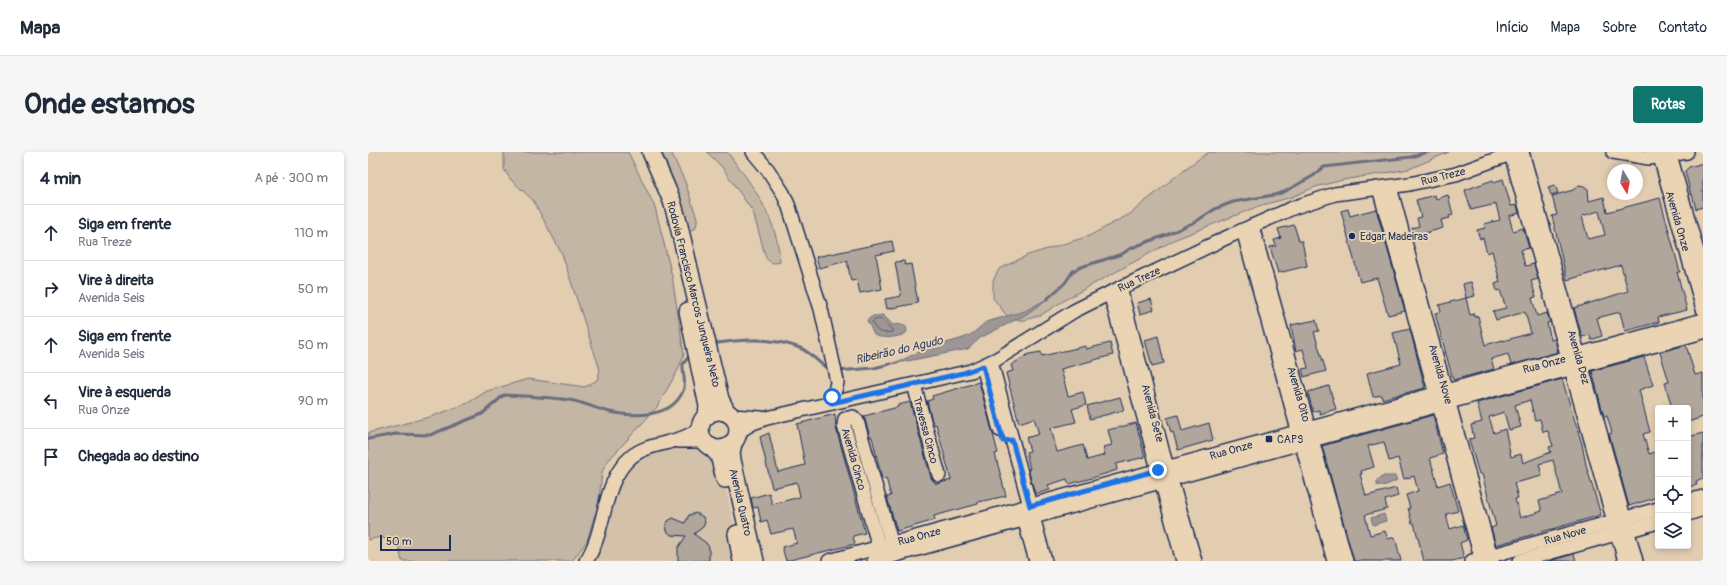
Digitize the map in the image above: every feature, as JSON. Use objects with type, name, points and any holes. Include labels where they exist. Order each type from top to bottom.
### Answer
[{"type":"main road","name":"Rodovia Francisco Marcos Junqueira Neto","points":[[651,152],[661,175],[667,197],[710,386],[708,406],[704,421]]},
{"type":"main road","name":"Rodovia Francisco Marcos Junqueira Neto","points":[[710,386],[733,426]]},
{"type":"main road","points":[[715,412],[733,426],[724,448],[708,445],[701,433],[704,421],[715,412]]},
{"type":"main road","name":"Avenida Quatro","points":[[733,426],[731,453],[740,522]]},
{"type":"main road","name":"Avenida Quatro","points":[[708,445],[718,456],[721,462],[740,522],[744,540],[754,561]]},
{"type":"main road","name":"Avenida Quatro","points":[[742,561],[744,540]]},
{"type":"street","points":[[753,152],[772,176],[783,193],[789,207],[821,310],[837,381],[836,389],[832,397],[832,403]]},
{"type":"street","points":[[1614,152],[1642,157],[1665,156],[1687,152]]},
{"type":"street","name":"Rua Treze","points":[[733,426],[753,423],[767,418],[963,373],[987,364],[1074,311],[1115,290],[1247,228],[1319,199],[1335,194],[1456,174],[1516,153]]},
{"type":"street","name":"Avenida Dez","points":[[1516,153],[1621,526],[1636,561]]},
{"type":"street","name":"Avenida Onze","points":[[1665,156],[1691,250],[1703,309]]},
{"type":"street","name":"Avenida Nove","points":[[1384,187],[1442,398],[1484,559]]},
{"type":"street","name":"Avenida Oito","points":[[1247,228],[1305,436],[1334,561]]},
{"type":"street","name":"Avenida Onze","points":[[1691,250],[1703,272]]},
{"type":"street","name":"Avenida Sete","points":[[1115,290],[1164,474],[1183,561]]},
{"type":"street","name":"Rua Onze","points":[[1574,362],[1703,320]]},
{"type":"street","name":"Rua Onze","points":[[829,561],[886,555],[1027,512],[1442,398],[1574,362],[1703,332]]},
{"type":"street","points":[[987,364],[1027,512],[1036,561]]},
{"type":"street","name":"Travessa Cinco","points":[[914,385],[939,475]]},
{"type":"street","name":"Avenida Cinco","points":[[848,417],[853,417],[857,422],[886,555],[844,426],[845,419],[848,417]]},
{"type":"street","points":[[586,561],[595,546],[612,487],[625,464],[639,452],[690,434],[704,421]]},
{"type":"street","name":"Avenida Oito","points":[[1305,436],[1346,561]]},
{"type":"street","points":[[673,441],[700,441],[708,445]]},
{"type":"street","name":"Avenida Sete","points":[[1164,474],[1195,561]]},
{"type":"street","points":[[1691,500],[1703,497]]},
{"type":"street","points":[[1691,513],[1703,509]]},
{"type":"street","name":"Rua Nove","points":[[1520,561],[1621,526],[1655,510]]},
{"type":"street","points":[[1027,512],[1045,561]]},
{"type":"street","name":"Rua Nove","points":[[1484,559],[1621,526],[1655,522]]},
{"type":"street","name":"Avenida Dez","points":[[1621,526],[1625,561]]},
{"type":"shaded area","points":[[504,152],[628,152],[655,207],[672,276],[684,354],[678,370],[657,407],[607,462],[602,472],[598,509],[587,541],[572,561],[402,561],[398,543],[380,537],[368,540],[368,433],[433,416],[468,403],[487,391],[528,379],[585,387],[597,380],[600,370],[562,254],[533,200],[510,179],[504,169]]},
{"type":"shaded area","points":[[658,152],[671,152],[685,182],[697,218],[695,229],[689,230],[687,228]]},
{"type":"shaded area","points":[[707,152],[727,152],[746,177],[769,217],[778,246],[780,262],[772,263],[766,258],[753,212],[722,167]]},
{"type":"shaded area","points":[[1209,152],[1449,152],[1409,169],[1343,180],[1315,187],[1292,197],[1259,206],[1176,239],[1068,298],[1041,315],[1025,320],[1010,320],[993,298],[993,281],[999,269],[1028,255],[1089,236],[1130,214],[1186,168]]},
{"type":"shaded area","points":[[699,442],[720,463],[741,561],[588,561],[615,488],[639,454]]},
{"type":"water","points":[[1049,298],[1025,315],[980,338],[968,349],[887,365],[923,350],[963,338],[972,334],[986,322],[1025,311]]},
{"type":"water","points":[[883,315],[893,325],[905,325],[907,330],[906,333],[899,336],[890,337],[874,335],[867,320],[873,316]]},
{"type":"water","points":[[1384,476],[1395,476],[1397,480],[1384,486],[1377,485],[1377,480]]},
{"type":"water","points":[[1384,514],[1386,521],[1373,525],[1371,518]]},
{"type":"building","points":[[1703,163],[1703,207],[1696,209],[1685,171],[1689,167]]},
{"type":"building","points":[[1503,179],[1511,206],[1517,205],[1519,213],[1509,216],[1513,231],[1523,228],[1529,248],[1521,250],[1525,266],[1534,264],[1538,279],[1531,281],[1536,297],[1532,298],[1537,316],[1547,313],[1550,322],[1547,323],[1551,340],[1555,339],[1558,352],[1511,365],[1508,354],[1491,359],[1494,369],[1453,380],[1435,313],[1441,312],[1439,305],[1466,298],[1470,315],[1474,314],[1474,317],[1478,316],[1485,345],[1531,333],[1525,312],[1496,320],[1493,311],[1506,308],[1500,290],[1497,291],[1495,284],[1500,282],[1492,251],[1487,253],[1483,238],[1480,239],[1477,230],[1485,228],[1484,224],[1500,220],[1496,204],[1471,210],[1465,190],[1493,180],[1494,182]]},
{"type":"building","points":[[1555,185],[1558,193],[1551,195],[1548,187]]},
{"type":"building","points":[[1579,185],[1584,186],[1588,189],[1589,201],[1604,197],[1607,212],[1660,198],[1680,272],[1677,272],[1687,310],[1658,317],[1659,322],[1625,331],[1620,312],[1597,318],[1602,336],[1591,340],[1590,335],[1582,337],[1574,308],[1628,291],[1621,265],[1567,280],[1552,216],[1557,215],[1552,196],[1573,190]],"holes":[[[1599,211],[1605,235],[1588,239],[1582,216]]]},
{"type":"building","points":[[1435,195],[1436,199],[1448,195],[1453,215],[1449,216],[1450,218],[1441,220],[1443,228],[1415,236],[1412,228],[1419,226],[1417,218],[1421,217],[1416,200]]},
{"type":"building","points":[[1348,209],[1350,216],[1376,209],[1405,311],[1388,315],[1377,278],[1360,282],[1341,211]]},
{"type":"building","points":[[1294,225],[1299,241],[1302,241],[1307,266],[1278,273],[1270,247],[1276,246],[1274,240],[1281,238],[1278,229]]},
{"type":"building","points":[[892,241],[894,251],[876,255],[882,289],[860,293],[857,280],[851,281],[847,261],[819,268],[816,257]]},
{"type":"building","points":[[904,261],[905,265],[911,264],[918,303],[887,309],[885,299],[901,296],[895,262]]},
{"type":"building","points":[[1471,282],[1475,296],[1466,298],[1463,284]]},
{"type":"building","points":[[1151,299],[1154,310],[1140,314],[1137,303]]},
{"type":"building","points":[[1316,320],[1319,331],[1314,332],[1326,371],[1304,377],[1302,369],[1308,368],[1303,349],[1296,351],[1291,325]]},
{"type":"building","points":[[1410,329],[1425,388],[1382,399],[1381,395],[1373,397],[1367,373],[1401,364],[1393,333]]},
{"type":"building","points":[[1158,336],[1164,363],[1152,366],[1145,340]]},
{"type":"building","points":[[1110,343],[1113,355],[1061,369],[1068,396],[1083,392],[1086,405],[1072,409],[1076,422],[1051,428],[1057,452],[1083,445],[1087,460],[1105,455],[1103,447],[1112,445],[1108,430],[1136,423],[1145,457],[1116,464],[1117,470],[1092,478],[1069,484],[1067,479],[1048,485],[1050,490],[1035,494],[1028,469],[1030,469],[1026,452],[1030,451],[1026,438],[1039,434],[1034,418],[1019,423],[1006,373],[1013,371],[1011,365],[1029,354],[1041,352],[1042,356],[1086,346],[1086,349]]},
{"type":"building","points":[[1686,345],[1695,375],[1703,373],[1703,417],[1691,421],[1691,405],[1671,405],[1665,383],[1669,382],[1660,352]]},
{"type":"building","points":[[1644,357],[1653,385],[1639,390],[1650,432],[1643,434],[1649,454],[1655,452],[1655,498],[1629,506],[1609,434],[1612,433],[1607,416],[1604,417],[1592,371]]},
{"type":"building","points":[[1562,379],[1582,444],[1586,465],[1601,515],[1496,545],[1491,528],[1496,526],[1482,474],[1479,474],[1469,439],[1474,438],[1471,425],[1482,422],[1477,403]],"holes":[[[1530,400],[1535,420],[1540,419],[1543,432],[1548,431],[1553,446],[1549,447],[1551,452],[1523,463],[1521,454],[1511,457],[1505,429],[1494,433],[1489,417],[1504,412],[1509,430],[1521,427],[1515,405]],[[1553,460],[1562,494],[1539,501],[1542,511],[1520,518],[1515,499],[1518,498],[1514,483],[1542,476],[1539,464]]]},
{"type":"building","points":[[979,382],[998,453],[995,454],[1006,496],[978,502],[978,504],[934,516],[935,520],[897,531],[887,497],[891,496],[886,478],[882,479],[872,437],[870,437],[864,416],[898,407],[898,405],[910,402],[931,478],[936,484],[951,480],[936,424],[933,425],[927,401],[933,399],[932,396]]},
{"type":"building","points":[[1329,386],[1336,409],[1320,414],[1319,410],[1313,412],[1308,392]]},
{"type":"building","points":[[1120,397],[1124,410],[1090,419],[1087,406]]},
{"type":"building","points":[[835,414],[836,428],[865,533],[853,536],[855,544],[786,561],[782,547],[797,543],[793,529],[771,534],[767,520],[761,522],[758,507],[753,508],[751,498],[769,493],[772,504],[800,497],[797,482],[772,488],[760,437],[769,433],[778,472],[805,465],[797,424]]},
{"type":"building","points":[[1178,415],[1182,431],[1209,423],[1213,440],[1178,450],[1167,418]]},
{"type":"building","points":[[1433,415],[1443,454],[1430,458],[1438,486],[1450,482],[1458,511],[1446,514],[1450,529],[1463,525],[1467,540],[1460,543],[1464,558],[1452,561],[1424,561],[1414,523],[1412,523],[1406,495],[1418,491],[1414,476],[1404,479],[1398,458],[1389,461],[1384,442],[1368,446],[1374,467],[1361,471],[1362,474],[1360,474],[1366,496],[1396,488],[1398,496],[1385,500],[1387,509],[1365,515],[1370,535],[1385,531],[1388,539],[1395,537],[1401,561],[1354,561],[1322,446]]},
{"type":"building","points":[[1703,433],[1703,478],[1696,481],[1697,485],[1691,486],[1691,441],[1691,436]]},
{"type":"building","points":[[696,513],[703,517],[705,522],[703,527],[694,534],[709,547],[709,561],[678,561],[678,548],[686,536],[671,535],[667,531],[666,525],[668,521],[673,518],[685,523],[689,515]]},
{"type":"building","points":[[1574,554],[1576,561],[1549,561]]},
{"type":"waterway","name":"Ribeirão do Agudo","points":[[1047,299],[1065,283],[1073,271],[1122,254],[1131,248],[1195,222],[1215,209],[1233,202],[1284,192],[1313,176],[1324,167],[1411,157],[1428,152]]},
{"type":"waterway","name":"Ribeirão do Agudo","points":[[712,344],[746,340],[789,344],[804,350],[830,370]]},
{"type":"waterway","name":"Ribeirão do Agudo","points":[[368,439],[396,434],[430,435],[482,414],[504,395],[569,400],[620,414],[651,414],[661,411],[678,400],[684,388],[683,364],[691,354]]},
{"type":"waterway","name":"Ribeirão do Agudo","points":[[838,371],[874,368],[890,364]]},
{"type":"place","name":"Edgar Madeiras","points":[[1352,236]]},
{"type":"place","name":"CAPS","points":[[1269,439]]},
{"type":"route","points":[[832,397],[832,403],[919,384],[971,371],[983,366],[1003,441],[1012,440],[1030,506],[1158,470]]}]
